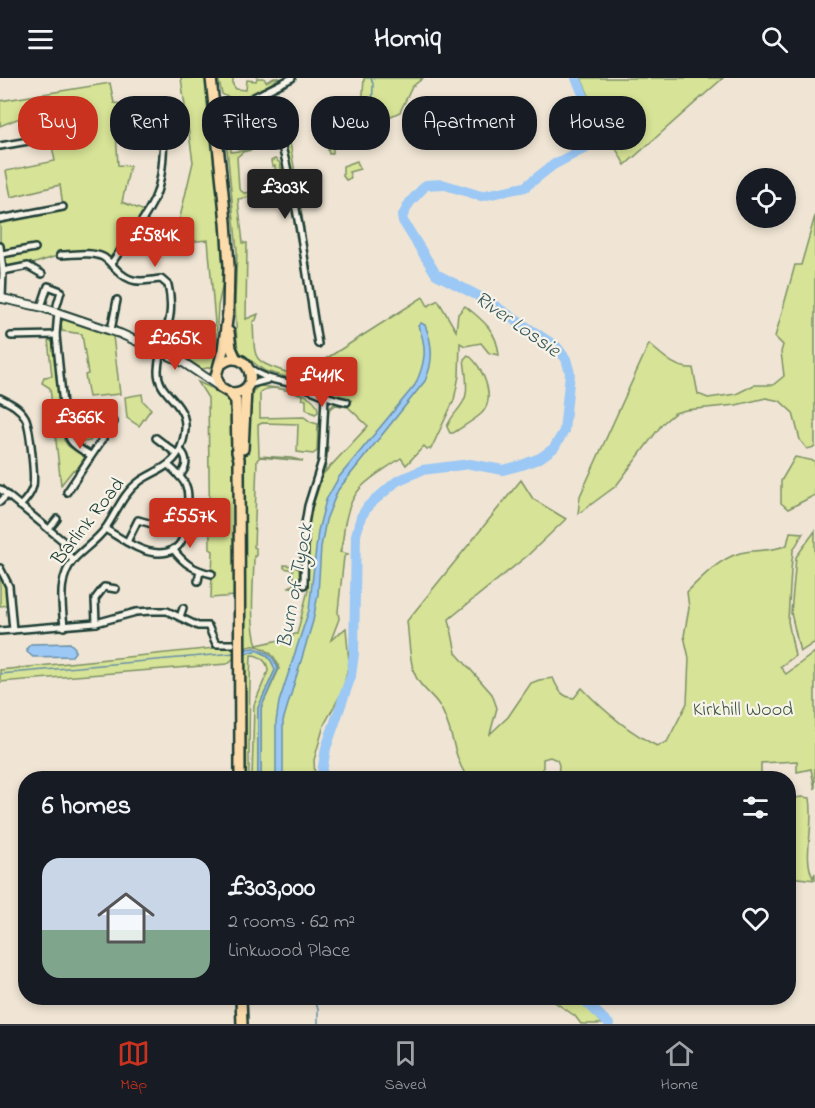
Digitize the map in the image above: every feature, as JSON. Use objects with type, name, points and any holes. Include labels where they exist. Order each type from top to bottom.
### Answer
[{"type":"highway","points":[[211,78],[213,96]]},
{"type":"highway","points":[[219,150],[228,250],[228,312],[231,348],[236,359],[248,366],[251,376],[247,387],[243,449],[239,459]]},
{"type":"highway","points":[[228,312],[217,382],[236,401],[239,459],[237,649],[240,771]]},
{"type":"highway","points":[[218,368],[226,360],[236,359]]},
{"type":"highway","points":[[230,393],[236,393],[247,387]]},
{"type":"highway","points":[[241,1005],[242,1024]]},
{"type":"street","points":[[255,96],[292,78]]},
{"type":"street","points":[[264,92],[283,155],[296,211],[318,344]]},
{"type":"street","points":[[0,146],[18,142]]},
{"type":"street","points":[[111,264],[156,194],[162,168],[163,150]]},
{"type":"street","points":[[0,219],[63,207]]},
{"type":"street","points":[[35,248],[0,250],[3,270],[1,298],[57,309],[111,330],[181,361],[220,387]]},
{"type":"street","points":[[60,255],[90,254],[105,258],[132,281],[161,279],[168,285],[171,316],[158,367],[160,386],[178,404],[183,415],[185,431],[179,452]]},
{"type":"street","points":[[3,270],[28,266],[42,274]]},
{"type":"street","points":[[41,307],[48,286],[61,291],[57,309],[56,335],[63,415],[67,436],[72,444],[90,455]]},
{"type":"street","points":[[111,330],[117,300]]},
{"type":"street","points":[[11,336],[56,335]]},
{"type":"street","points":[[248,366],[268,379],[347,402]]},
{"type":"street","points":[[199,374],[206,374],[218,368]]},
{"type":"street","points":[[247,387],[268,379]]},
{"type":"street","points":[[304,585],[305,524],[322,461],[324,396]]},
{"type":"street","points":[[0,398],[18,408],[27,420],[34,477],[33,488],[20,506]]},
{"type":"street","points":[[63,415],[84,414],[88,416]]},
{"type":"street","points":[[67,492],[114,422]]},
{"type":"street","points":[[156,438],[179,452],[183,452],[186,462],[184,471],[179,476]]},
{"type":"street","name":"Barlink Road","points":[[64,627],[61,590],[66,571],[105,529],[121,499],[138,483],[168,465],[179,452]]},
{"type":"street","points":[[105,529],[151,553],[168,552],[184,540],[187,530],[188,491],[179,476],[168,465]]},
{"type":"street","points":[[0,489],[63,541],[65,550],[74,560]]},
{"type":"street","points":[[0,502],[7,495]]},
{"type":"street","points":[[49,529],[57,519]]},
{"type":"street","points":[[127,542],[138,520],[152,524]]},
{"type":"street","points":[[173,549],[182,562],[212,574]]},
{"type":"street","points":[[0,568],[9,586],[13,630]]},
{"type":"street","points":[[198,581],[200,571]]},
{"type":"street","points":[[96,623],[95,599],[104,587],[116,589]]},
{"type":"street","points":[[180,616],[183,608]]},
{"type":"street","points":[[0,631],[64,627],[96,623],[136,612],[167,611],[198,626],[208,626],[216,644],[237,649]]},
{"type":"green space","points":[[181,78],[207,78],[209,96],[202,96],[202,150],[215,150],[226,247],[222,248],[224,279],[218,306],[215,362],[212,367],[202,369],[171,348],[172,345],[202,355],[215,323],[208,240],[174,243],[193,162],[190,141],[190,96],[184,96]]},
{"type":"green space","points":[[218,78],[233,78],[233,85],[236,89],[246,90],[247,80],[256,81],[257,78],[264,78],[266,82],[280,78],[246,96],[222,94]]},
{"type":"green space","points":[[364,78],[423,78],[412,87],[408,96],[402,96],[400,112],[390,117],[390,96],[363,96]]},
{"type":"green space","points":[[581,78],[723,78],[646,146],[646,96],[589,96]]},
{"type":"green space","points":[[110,83],[113,96],[110,96],[110,150],[117,150],[118,165],[130,166],[122,202],[147,212],[111,264],[98,256],[60,255],[3,271],[0,219],[63,207],[60,185],[11,197],[6,171],[55,161],[53,150],[98,150],[98,96],[31,96]]},
{"type":"green space","points":[[18,98],[18,119],[0,126],[0,101]]},
{"type":"green space","points":[[227,150],[231,152],[251,150],[237,157],[239,189],[244,193],[277,189],[275,166],[272,166],[271,161],[275,159],[280,163],[289,208],[283,207],[287,206],[284,191],[238,199],[243,243],[247,243],[246,319],[258,314],[253,322],[255,353],[258,358],[269,366],[292,374],[290,378],[265,371],[240,352],[237,345],[235,302],[237,251]]},
{"type":"green space","points":[[286,150],[291,150],[304,229]]},
{"type":"green space","points":[[617,150],[642,150],[625,165]]},
{"type":"green space","points":[[357,161],[360,169],[349,172],[351,178],[346,180],[343,176],[343,166]]},
{"type":"green space","points":[[815,216],[815,447],[807,449],[800,440],[793,413],[780,401],[766,398],[736,405],[675,413],[663,423],[616,486],[578,514],[580,496],[649,344],[675,364],[693,368],[698,394],[708,398],[736,394],[754,385],[773,385],[784,376],[781,352],[783,345],[775,337],[795,265],[801,265]]},
{"type":"green space","points":[[423,297],[428,306],[438,300],[456,331],[458,314],[465,306],[483,321],[492,333],[499,355],[489,353],[481,343],[465,346],[460,343],[459,376],[454,400],[431,449],[424,446],[406,465],[401,458],[366,482],[354,497],[349,507],[340,552],[348,554],[344,557],[339,619],[331,640],[346,628],[349,662],[343,690],[324,725],[314,760],[315,771],[261,771],[261,708],[279,669],[274,657],[265,649],[254,646],[243,649],[242,499],[251,396],[259,386],[285,389],[304,395],[312,399],[318,412],[315,414],[306,409],[306,400],[302,399],[303,395],[275,388],[260,392],[260,418],[304,417],[318,424],[317,451],[313,454],[297,452],[298,424],[262,423],[258,425],[259,456],[303,461],[260,457],[257,460],[254,547],[256,556],[254,556],[252,601],[257,645],[293,637],[293,634],[297,634],[308,590],[309,518],[323,474],[326,447],[328,447],[325,472],[368,426],[348,407],[336,405],[329,410],[327,432],[328,409],[336,403],[348,405],[348,400],[326,392],[324,360]]},
{"type":"green space","points":[[65,319],[113,336],[120,394],[89,397],[82,334],[62,331],[61,322]]},
{"type":"green space","points":[[48,339],[55,344],[64,440],[68,446],[85,457],[76,471],[73,470],[61,485],[50,388],[42,383],[44,377],[52,376]]},
{"type":"green space","points":[[468,355],[483,375],[488,400],[481,414],[450,433],[447,427],[466,394],[464,359]]},
{"type":"green space","points":[[198,382],[223,393],[232,405],[235,433],[235,596],[211,598],[213,551],[210,549],[208,398]]},
{"type":"green space","points":[[142,394],[143,401],[151,409],[139,426],[127,418],[125,397]]},
{"type":"green space","points":[[92,426],[94,435],[90,441],[83,442],[77,437],[76,429]]},
{"type":"green space","points":[[795,457],[815,461],[815,495],[788,509],[781,503],[781,481]]},
{"type":"green space","name":"Kirkhill Wood","points":[[521,480],[533,499],[566,519],[527,556],[449,619],[456,653],[492,694],[497,708],[490,734],[508,717],[531,683],[553,678],[566,696],[574,698],[582,688],[636,734],[657,746],[667,742],[687,703],[689,658],[684,636],[689,608],[687,592],[711,569],[732,556],[781,547],[787,545],[790,532],[803,533],[793,551],[791,570],[788,621],[795,656],[780,667],[786,674],[815,652],[815,789],[811,769],[797,772],[797,761],[761,763],[761,771],[559,771],[557,760],[550,757],[543,759],[543,771],[464,771],[444,714],[416,677],[411,660],[407,621]]},
{"type":"green space","name":"Kirkhill Wood","points":[[815,531],[815,642],[800,652],[791,613],[796,557]]},
{"type":"green space","points":[[284,565],[299,569],[300,588],[289,587],[293,585],[293,570],[284,568]]},
{"type":"green space","points":[[0,573],[6,587],[9,605],[0,606]]},
{"type":"green space","points":[[234,646],[234,658],[227,664],[0,682],[0,670]]},
{"type":"green space","points":[[252,650],[261,652],[272,662],[275,670],[258,708],[258,771],[252,771],[254,705],[268,671],[263,660],[251,655],[249,771],[246,771],[245,665],[242,654]]},
{"type":"green space","points":[[796,798],[810,798],[809,860],[813,878],[815,873],[815,880],[796,878]]},
{"type":"green space","points":[[559,1005],[585,1005],[603,1024],[581,1024],[575,1016]]},
{"type":"water","points":[[421,323],[425,325],[431,346],[430,367],[425,381],[338,490],[326,520],[313,621],[283,721],[283,771],[276,771],[276,722],[279,702],[309,610],[318,531],[326,500],[339,477],[415,385],[424,355],[423,341],[418,326]]},
{"type":"water","points":[[70,643],[75,648],[72,656],[33,657],[27,652],[31,644]]},
{"type":"water","points":[[254,648],[263,651],[274,661],[278,669],[261,708],[261,771],[258,771],[258,708],[275,670],[271,660],[264,654],[255,651],[245,654],[245,649]]},
{"type":"waterway","name":"Burn of Tyock","points":[[371,78],[373,96]]},
{"type":"waterway","name":"River Lossie","points":[[322,771],[326,748],[351,676],[354,653],[356,535],[361,517],[368,506],[397,481],[422,470],[470,464],[503,470],[522,465],[540,458],[554,448],[564,431],[570,373],[566,359],[557,347],[486,300],[436,274],[402,217],[410,202],[426,185],[442,184],[481,196],[525,187],[553,165],[585,148],[596,124],[576,78]]},
{"type":"waterway","points":[[0,674],[235,653]]},
{"type":"waterway","points":[[316,1005],[318,1024]]},
{"type":"waterway","name":"River Lossie","points":[[589,1005],[609,1024]]}]
